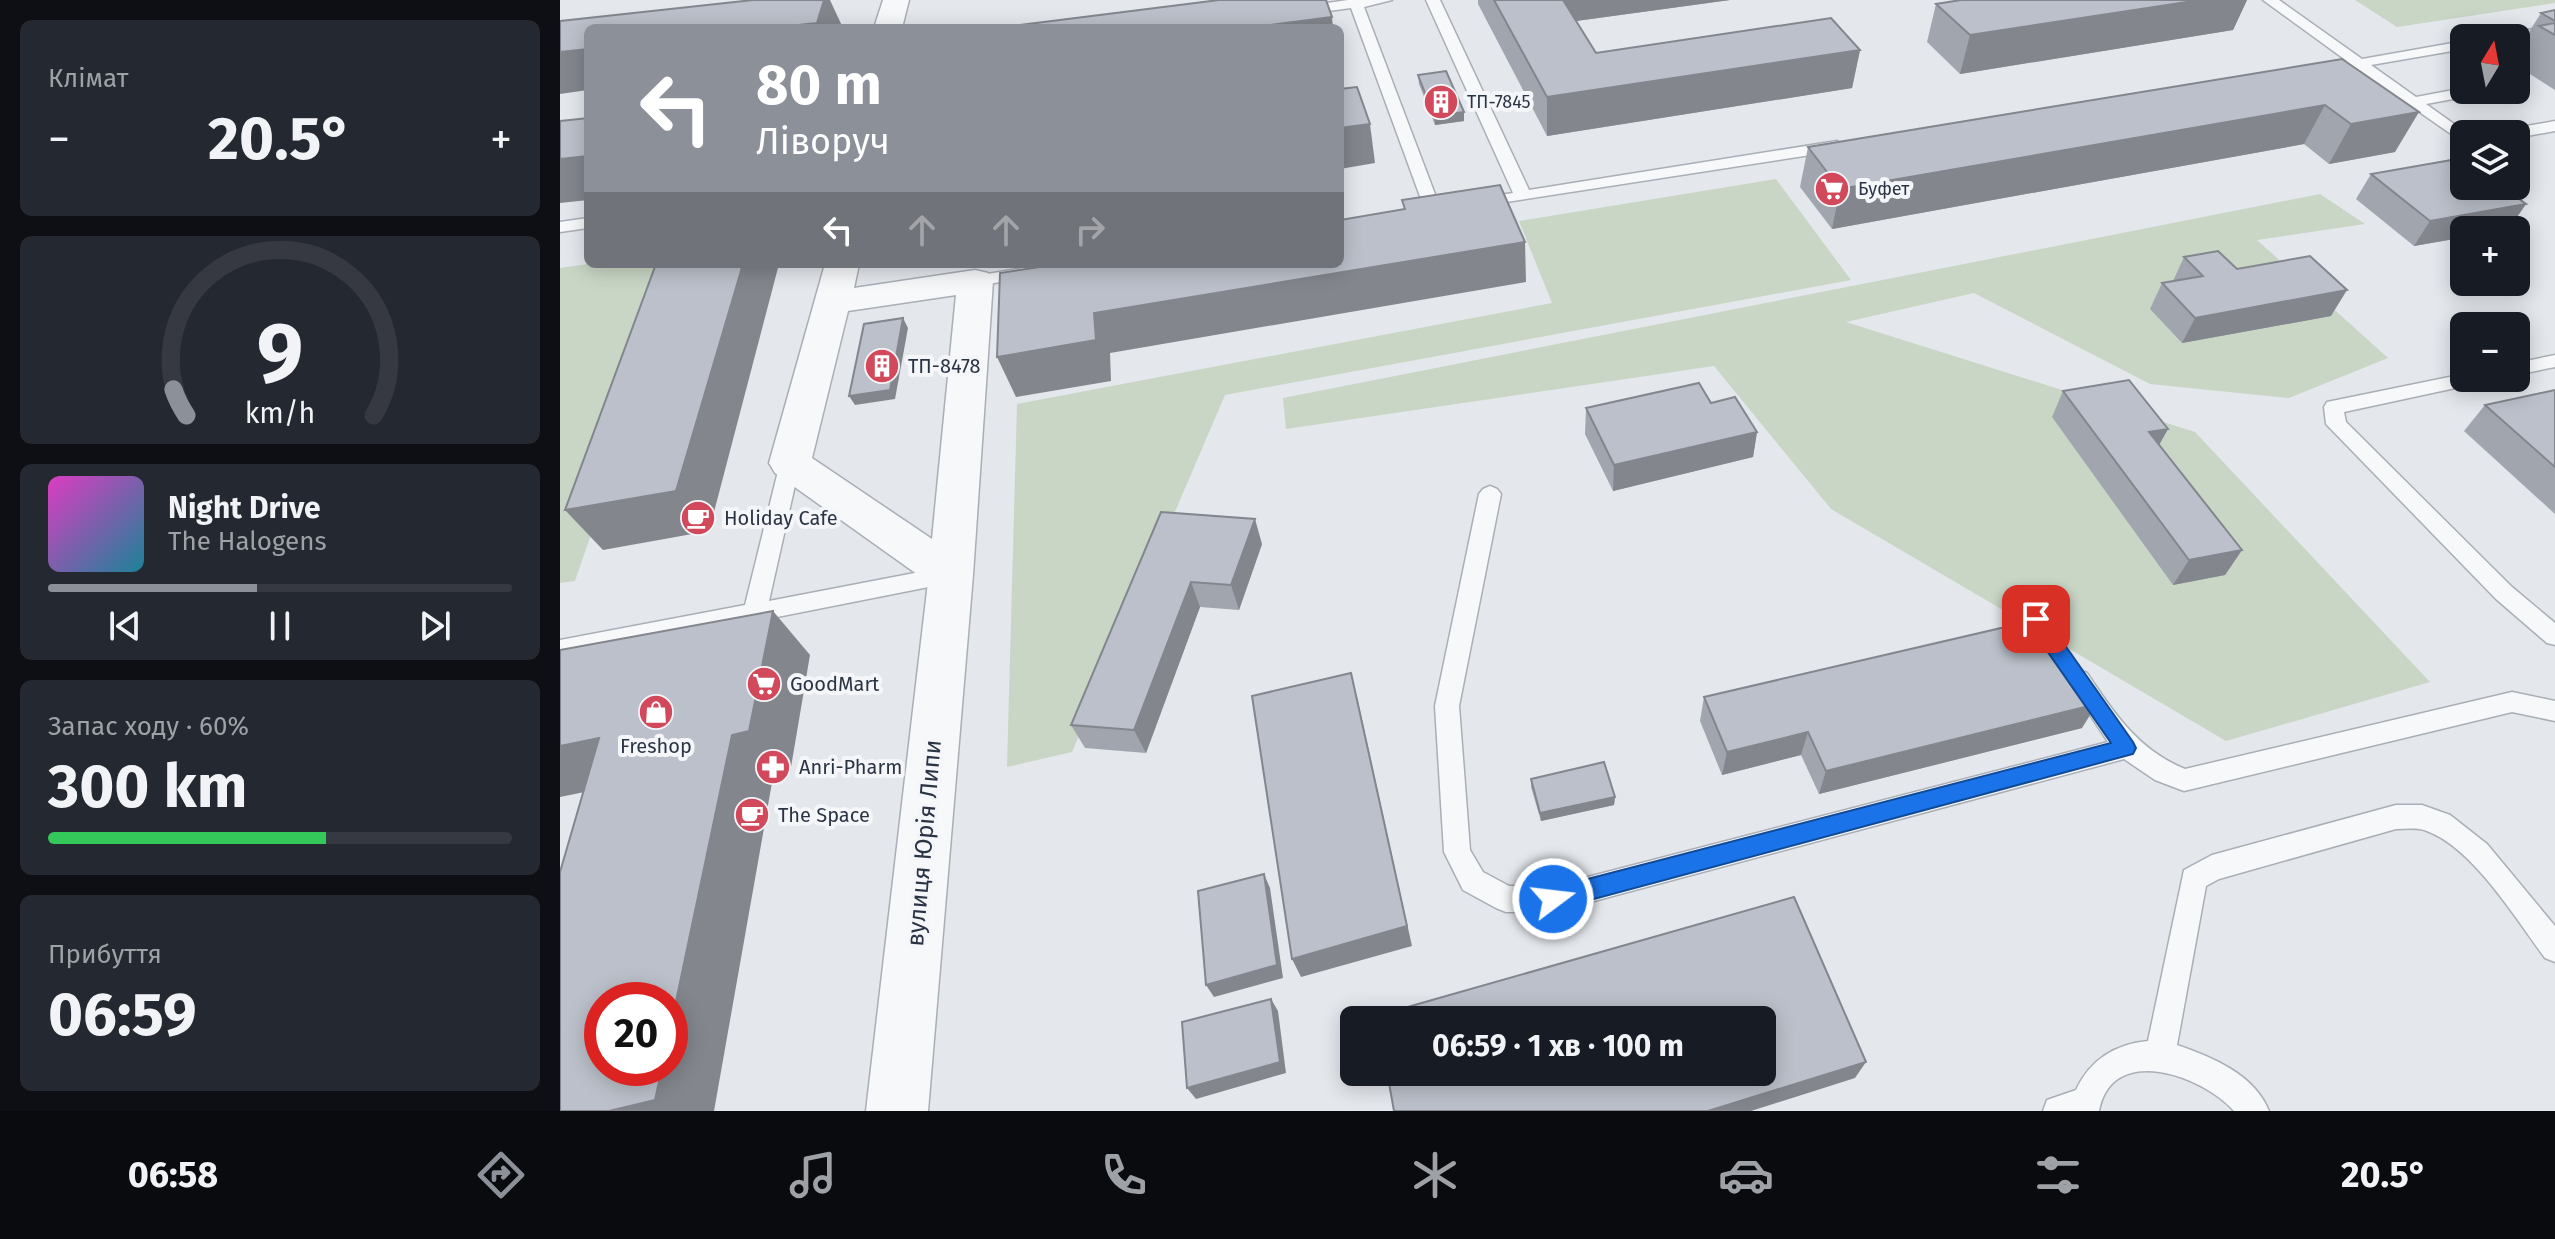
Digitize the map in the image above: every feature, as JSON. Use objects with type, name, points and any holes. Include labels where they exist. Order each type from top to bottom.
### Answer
[{"type":"street","points":[[889,24],[896,0]]},
{"type":"street","points":[[914,24],[920,0]]},
{"type":"street","points":[[951,575],[790,463],[838,274],[975,281]]},
{"type":"street","name":"вулиця Юрія Липи","points":[[897,1111],[951,575],[975,281]]},
{"type":"lane","points":[[1287,12],[1385,0]]},
{"type":"lane","points":[[1433,0],[1523,196]]},
{"type":"lane","points":[[2270,0],[2450,128]]},
{"type":"lane","points":[[1356,2],[1440,209],[1856,143]]},
{"type":"lane","points":[[2530,34],[2555,29]]},
{"type":"lane","points":[[2301,73],[2450,48]]},
{"type":"lane","points":[[2413,102],[2450,95]]},
{"type":"lane","points":[[2530,130],[2555,126]]},
{"type":"lane","points":[[560,227],[584,224]]},
{"type":"lane","points":[[975,281],[1058,268]]},
{"type":"lane","points":[[2530,366],[2555,361]]},
{"type":"lane","points":[[2450,383],[2334,407],[2336,424],[2504,593],[2555,636]]},
{"type":"lane","points":[[755,613],[790,463]]},
{"type":"lane","points":[[1490,494],[1447,706],[1457,852],[1473,881],[1506,899],[1553,899],[2126,748]]},
{"type":"lane","points":[[560,650],[951,575]]},
{"type":"lane","points":[[2063,658],[2126,748],[2156,770],[2184,780],[2512,702],[2555,711]]},
{"type":"lane","points":[[2160,1055],[2194,879],[2212,868],[2396,817],[2422,817],[2446,827],[2471,845],[2555,948]]},
{"type":"lane","points":[[2075,1108],[2103,1073],[2129,1059],[2160,1055],[2194,1064],[2221,1079],[2254,1111]]},
{"type":"green space","points":[[2355,0],[2555,0],[2555,3],[2397,27]]},
{"type":"green space","points":[[1776,179],[1851,280],[1225,395],[1072,752],[1007,767],[1017,404],[1552,303],[1519,221]]},
{"type":"green space","points":[[2320,194],[2365,224],[2257,240],[2388,358],[2289,398],[2150,384],[1974,293],[1846,322],[2195,432],[2430,682],[2226,741],[1831,509],[1714,366],[1286,429],[1283,398]]},
{"type":"green space","points":[[584,265],[584,268],[683,268],[575,581],[560,583],[560,268]]},
{"type":"building","points":[[753,0],[824,0],[817,23],[808,24],[584,24],[584,49],[560,52],[560,21]]},
{"type":"building","points":[[1219,0],[1326,0],[1332,17],[1279,24],[1029,24]]},
{"type":"building","points":[[1494,0],[1563,0],[1596,53],[1831,18],[1860,50],[1547,97]]},
{"type":"building","points":[[1961,0],[2200,0],[1970,35],[1936,4]]},
{"type":"building","points":[[2555,10],[2555,21],[2541,13]]},
{"type":"building","points":[[2555,23],[2555,35],[2539,26]]},
{"type":"building","points":[[2342,59],[2419,112],[2351,124],[2325,105],[1840,189],[1808,147]]},
{"type":"building","name":"ТП-7845","points":[[1446,71],[1464,112],[1434,116],[1418,75]]},
{"type":"building","points":[[1357,87],[1370,124],[1344,127],[1344,89]]},
{"type":"building","points":[[584,118],[584,156],[560,159],[560,121]]},
{"type":"building","points":[[2450,160],[2450,200],[2520,200],[2526,204],[2430,221],[2371,174]]},
{"type":"building","points":[[1500,185],[1525,242],[1094,313],[1096,340],[997,357],[1000,273],[1033,268],[1344,268],[1344,219],[1405,209],[1402,200]]},
{"type":"building","points":[[2218,251],[2237,269],[2310,256],[2347,290],[2195,318],[2162,283],[2203,276],[2184,257]]},
{"type":"building","points":[[655,268],[742,268],[676,491],[565,510]]},
{"type":"building","name":"ТП-8478","points":[[903,318],[890,390],[849,396],[864,324]]},
{"type":"building","points":[[2129,380],[2168,429],[2149,432],[2242,550],[2189,560],[2063,391]]},
{"type":"building","points":[[1699,383],[1711,403],[1735,397],[1757,432],[1614,465],[1586,408]]},
{"type":"building","points":[[2555,390],[2555,467],[2485,405]]},
{"type":"building","points":[[1161,512],[1255,519],[1231,585],[1191,582],[1134,730],[1071,725]]},
{"type":"building","points":[[773,611],[749,731],[732,735],[680,982],[584,982],[584,1086],[658,1086],[655,1100],[609,1111],[560,1111],[560,872],[599,738],[560,746],[560,650]]},
{"type":"building","points":[[2040,619],[2097,704],[1826,771],[1808,732],[1727,752],[1704,697]]},
{"type":"building","points":[[1351,673],[1407,926],[1292,959],[1252,696]]},
{"type":"building","points":[[1604,762],[1615,797],[1540,813],[1531,779]]},
{"type":"building","points":[[1264,874],[1277,965],[1206,985],[1198,891]]},
{"type":"building","points":[[1794,897],[1866,1062],[1708,1111],[1394,1111],[1390,1086],[1776,1086],[1776,1006],[1411,1006]]},
{"type":"building","points":[[1271,999],[1280,1062],[1187,1088],[1182,1022]]},
{"type":"place","name":"ТП-7845","points":[[1441,102]]},
{"type":"place","name":"Буфет","points":[[1832,189]]},
{"type":"place","name":"ТП-8478","points":[[882,366]]},
{"type":"place","name":"Holiday Cafe","points":[[698,518]]},
{"type":"place","name":"GoodMart","points":[[764,684]]},
{"type":"place","name":"Freshop","points":[[656,712]]},
{"type":"place","name":"Anri-Pharm","points":[[773,767]]},
{"type":"place","name":"The Space","points":[[752,815]]},
{"type":"route","points":[[1553,899],[2126,748],[2036,619]]}]
